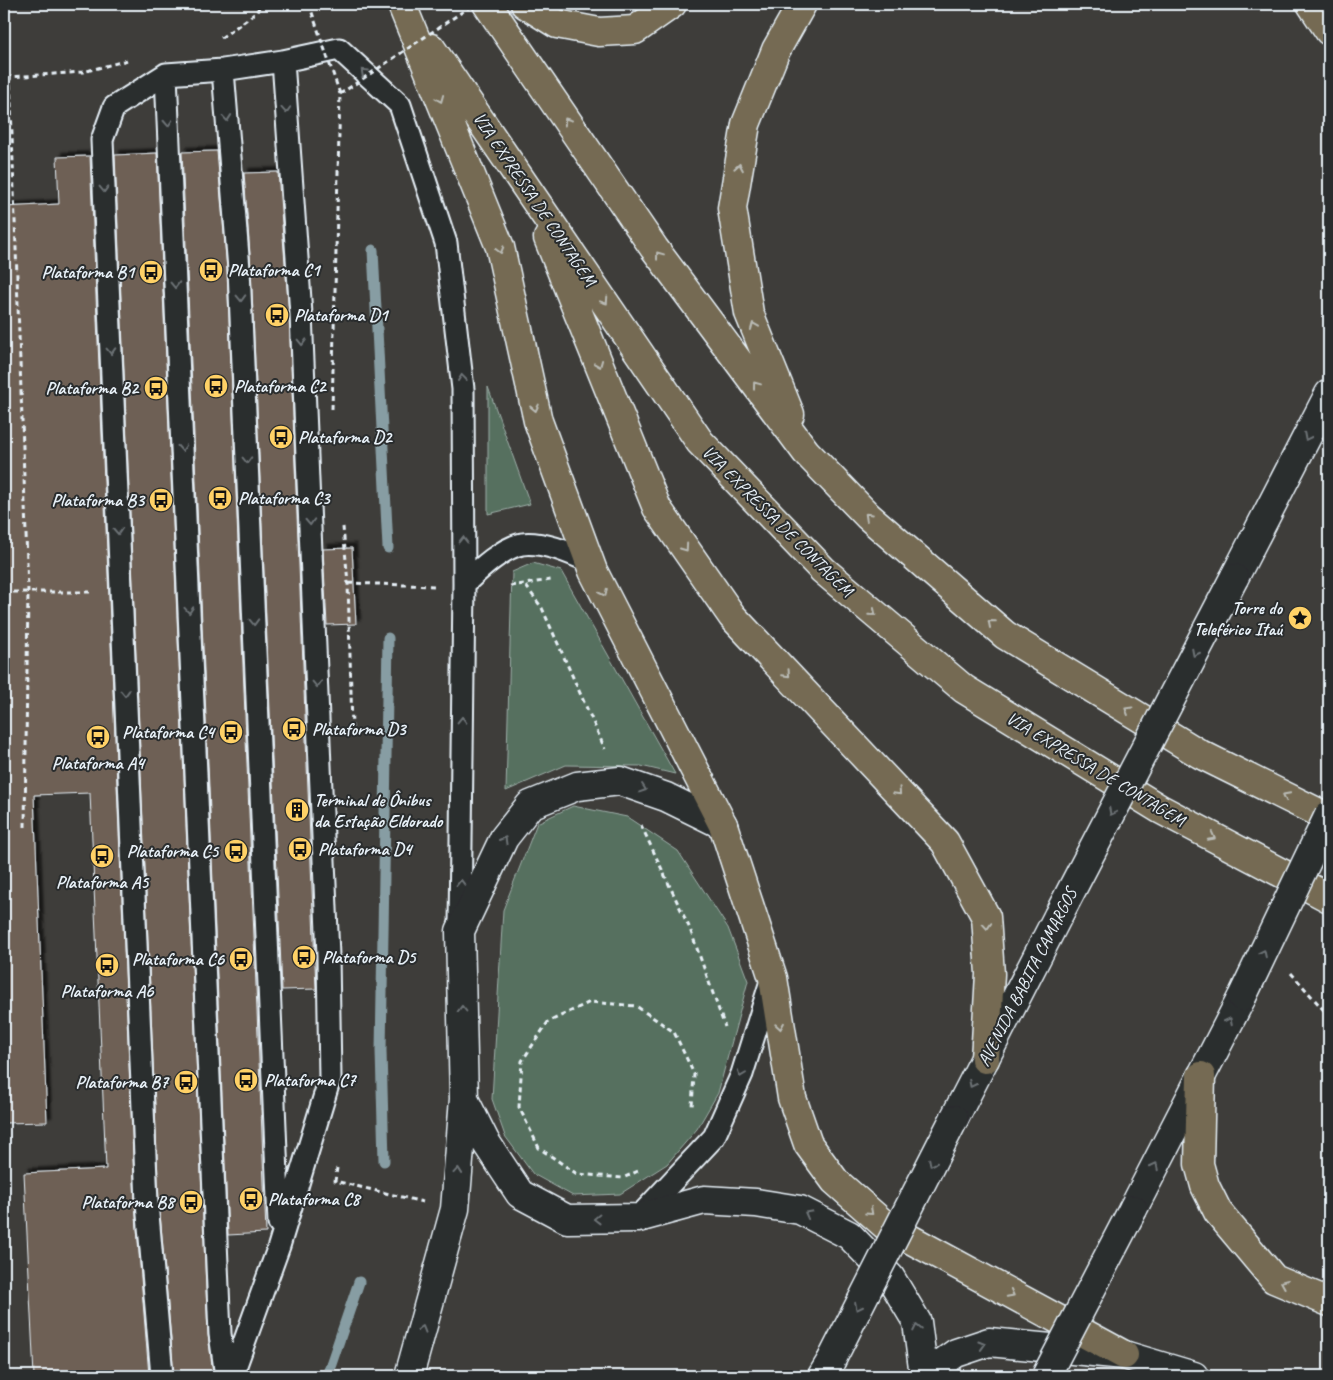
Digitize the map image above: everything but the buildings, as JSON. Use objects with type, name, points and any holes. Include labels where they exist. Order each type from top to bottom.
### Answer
[{"type":"highway","points":[[401,4],[500,247],[538,420],[590,562],[723,825],[772,978],[792,1098],[808,1144],[835,1181],[886,1226],[1124,1355]]},
{"type":"highway","name":"VIA EXPRESSA DE CONTAGEM","points":[[401,4],[700,442],[823,570],[964,689],[1160,809],[1329,898]]},
{"type":"highway","points":[[487,4],[654,248],[806,452],[868,516],[1005,635],[1200,754],[1329,816]]},
{"type":"highway","points":[[525,4],[557,24],[599,32],[635,30],[672,4]]},
{"type":"highway","points":[[802,4],[776,50],[746,124],[732,208],[749,313],[806,452]]},
{"type":"highway","points":[[1311,4],[1329,31]]},
{"type":"highway","points":[[528,189],[657,508],[732,616],[945,842],[986,917],[990,974],[985,1059]]},
{"type":"highway","points":[[1201,1076],[1199,1164],[1205,1186],[1218,1212],[1274,1279],[1329,1302]]},
{"type":"main road","name":"AVENIDA BABITA CAMARGOS","points":[[826,1368],[1329,394]]},
{"type":"main road","points":[[409,1376],[455,1209],[464,1099],[460,931],[504,838],[530,805],[577,786],[620,781],[666,797],[723,825]]},
{"type":"main road","points":[[1046,1376],[1242,997],[1329,816]]},
{"type":"main road","points":[[464,1099],[485,1141],[520,1194],[568,1219],[638,1218],[704,1200],[756,1202],[800,1210],[848,1235],[890,1277],[917,1322],[924,1376],[956,1353],[989,1342],[1124,1355],[1194,1376]]},
{"type":"lane","points":[[162,1376],[147,1203],[102,140],[114,107],[166,74],[223,70],[283,61],[339,49],[400,105],[446,243],[463,389],[464,584],[460,931]]},
{"type":"lane","points":[[232,1376],[279,1246],[330,1078],[328,956],[301,314],[283,61]]},
{"type":"lane","points":[[223,70],[240,278],[279,1198],[279,1246]]},
{"type":"lane","points":[[166,74],[220,1325],[226,1376]]},
{"type":"lane","points":[[464,584],[493,558],[522,544],[560,548],[590,562]]},
{"type":"lane","points":[[638,1218],[714,1137],[742,1074],[772,978]]},
{"type":"path","points":[[219,40],[257,12],[260,4]]},
{"type":"path","points":[[309,4],[340,94],[332,409]]},
{"type":"path","points":[[340,94],[474,4]]},
{"type":"path","points":[[25,827],[28,591],[10,77],[83,72],[129,60]]},
{"type":"path","points":[[526,586],[542,608],[620,781],[690,929],[742,1074]]},
{"type":"path","points":[[4,592],[28,591]]},
{"type":"path","points":[[1287,969],[1329,1016]]},
{"type":"path","points":[[640,1170],[623,1178],[577,1174],[539,1148],[519,1107],[520,1088],[522,1061],[548,1022],[590,1002],[636,1006],[674,1032],[694,1074],[692,1111]]},
{"type":"green space","points":[[488,387],[530,504],[488,514]]},
{"type":"green space","points":[[533,563],[561,571],[675,774],[641,766],[566,765],[506,791],[512,572]]},
{"type":"green space","points":[[573,806],[627,817],[678,851],[728,928],[748,981],[718,1093],[697,1129],[667,1164],[620,1194],[573,1196],[533,1174],[505,1136],[492,1099],[503,910],[537,823]]},
{"type":"waterway","points":[[373,250],[388,548]]},
{"type":"waterway","points":[[384,1161],[381,1051],[388,638]]},
{"type":"waterway","points":[[327,1376],[359,1282]]},
{"type":"place","name":"Plataforma C1","points":[[211,270]]},
{"type":"place","name":"Plataforma B1","points":[[151,272]]},
{"type":"place","name":"Plataforma D1","points":[[277,315]]},
{"type":"place","name":"Plataforma C2","points":[[216,386]]},
{"type":"place","name":"Plataforma B2","points":[[156,388]]},
{"type":"place","name":"Plataforma D2","points":[[281,437]]},
{"type":"place","name":"Plataforma C3","points":[[220,498]]},
{"type":"place","name":"Plataforma B3","points":[[161,500]]},
{"type":"place","name":"Torre do Teleférico Itaú","points":[[1300,618]]},
{"type":"place","name":"Plataforma D3","points":[[294,729]]},
{"type":"place","name":"Plataforma C4","points":[[231,732]]},
{"type":"place","name":"Plataforma A4","points":[[98,737]]},
{"type":"place","name":"Terminal de Ônibus da Estação Eldorado","points":[[297,810]]},
{"type":"place","name":"Plataforma D4","points":[[300,849]]},
{"type":"place","name":"Plataforma C5","points":[[236,851]]},
{"type":"place","name":"Plataforma A5","points":[[102,856]]},
{"type":"place","name":"Plataforma D5","points":[[304,957]]},
{"type":"place","name":"Plataforma C6","points":[[241,959]]},
{"type":"place","name":"Plataforma A6","points":[[107,965]]},
{"type":"place","name":"Plataforma C7","points":[[246,1080]]},
{"type":"place","name":"Plataforma B7","points":[[186,1082]]},
{"type":"place","name":"Plataforma C8","points":[[251,1199]]},
{"type":"place","name":"Plataforma B8","points":[[191,1202]]}]
